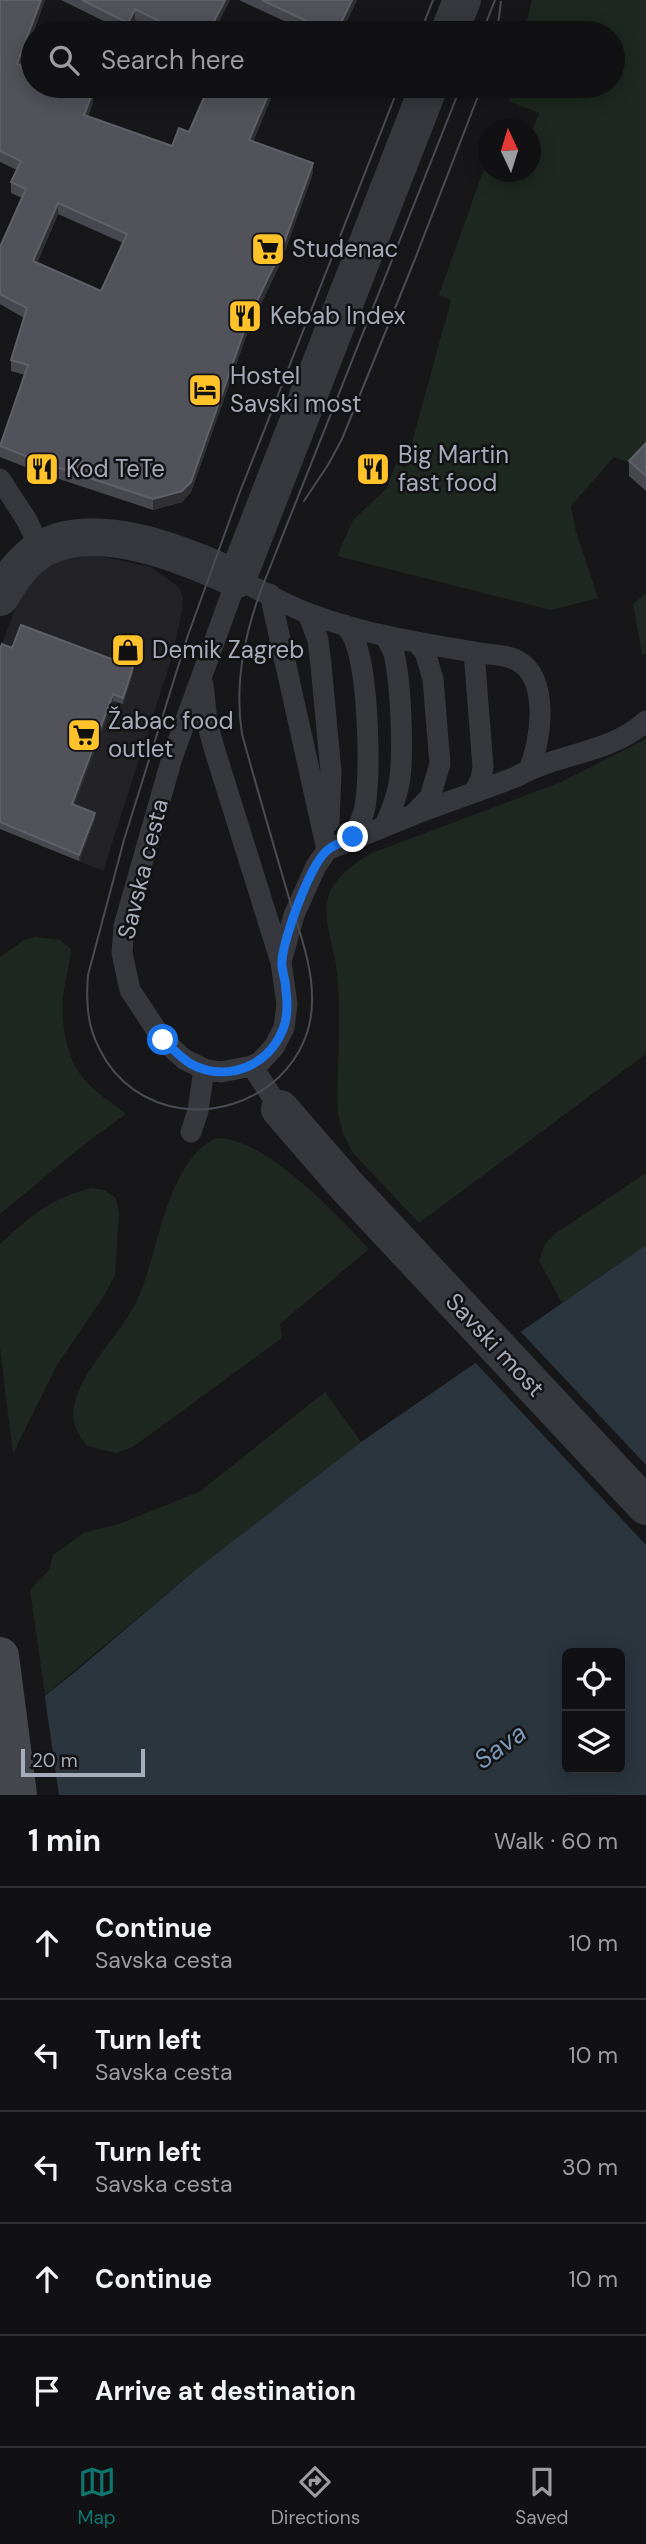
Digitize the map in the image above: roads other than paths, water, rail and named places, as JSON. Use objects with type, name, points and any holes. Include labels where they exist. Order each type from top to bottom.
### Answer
[{"type":"main road","points":[[0,1656],[18,1795]]},
{"type":"street","points":[[454,21],[462,0]]},
{"type":"street","name":"Savska cesta","points":[[254,587],[425,98]]},
{"type":"street","points":[[0,597],[12,576],[41,549],[62,540],[87,537],[122,540],[184,557],[254,587]]},
{"type":"street","name":"Savski most","points":[[280,1109],[345,1184],[646,1506]]},
{"type":"lane","points":[[0,478],[41,549]]},
{"type":"lane","points":[[254,587],[308,613],[345,625],[417,643],[517,660],[535,680],[539,695],[540,729],[537,751],[529,769]]},
{"type":"lane","points":[[254,587],[327,849]]},
{"type":"lane","name":"Savska cesta","points":[[204,1069],[184,1059],[163,1040],[130,990],[122,953],[124,926],[172,758],[202,679],[254,587]]},
{"type":"lane","points":[[308,613],[320,653],[331,772],[327,849]]},
{"type":"lane","points":[[345,625],[353,635],[361,664],[367,746],[365,807],[361,823],[353,837]]},
{"type":"lane","points":[[384,635],[393,650],[396,668],[401,751],[400,782],[385,825]]},
{"type":"lane","points":[[415,814],[430,797],[440,764],[433,679],[425,652],[417,643]]},
{"type":"lane","points":[[474,652],[482,767],[481,779],[475,791]]},
{"type":"lane","name":"Savska cesta","points":[[202,679],[207,722],[281,962],[287,1004],[284,1028],[274,1047],[260,1062],[252,1066]]},
{"type":"lane","points":[[327,849],[516,777],[529,769],[598,748],[634,732],[646,721]]},
{"type":"lane","name":"Savska cesta","points":[[281,962],[294,915],[306,886],[327,849]]},
{"type":"lane","points":[[191,1132],[198,1111],[204,1069],[220,1072],[252,1066],[280,1109]]},
{"type":"water","name":"Sava","points":[[646,1245],[646,1795],[0,1795],[0,1731],[75,1672],[194,1571],[361,1442]]},
{"type":"tram line","points":[[425,21],[433,0]]},
{"type":"tram line","points":[[487,21],[495,0]]},
{"type":"tram line","points":[[499,21],[501,2]]},
{"type":"tram line","points":[[394,98],[238,497],[187,638],[124,840],[88,975],[87,1003],[92,1031],[114,1072],[134,1090],[156,1102],[181,1108],[207,1109],[232,1104],[257,1093],[279,1077],[293,1061],[310,1022],[312,988],[305,949],[242,734],[239,697],[242,660],[261,590],[456,98]]},
{"type":"tram line","points":[[304,501],[342,439],[477,98]]},
{"type":"place","name":"Studenac","points":[[268,249]]},
{"type":"place","name":"Kebab Index","points":[[245,316]]},
{"type":"place","name":"Hostel Savski most","points":[[205,390]]},
{"type":"place","name":"Kod TeTe","points":[[42,469]]},
{"type":"place","name":"Big Martin fast food","points":[[373,469]]},
{"type":"place","name":"Demik Zagreb","points":[[128,650]]},
{"type":"place","name":"Žabac food outlet","points":[[84,735]]}]
